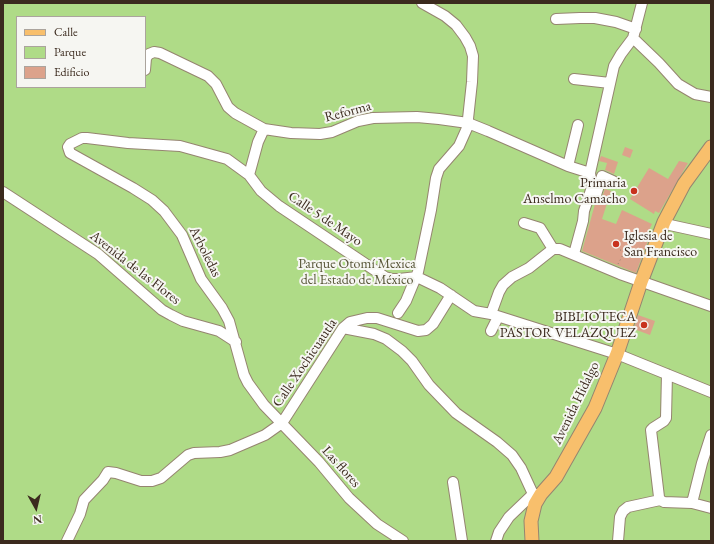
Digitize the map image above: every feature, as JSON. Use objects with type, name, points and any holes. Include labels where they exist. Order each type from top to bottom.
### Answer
[{"type":"main road","name":"Avenida Hidalgo","points":[[532,541],[531,521],[537,494],[556,477],[595,408],[617,354],[641,282],[664,222],[684,184],[711,147]]},
{"type":"street","points":[[398,313],[406,301],[416,277],[439,169],[459,146],[468,124],[472,82],[473,56],[465,36],[456,25],[445,16],[422,3]]},
{"type":"street","points":[[584,221],[584,211],[592,187],[590,173],[614,66],[635,33],[642,3]]},
{"type":"street","points":[[556,19],[595,18],[616,22],[635,33],[678,84],[695,94],[711,97]]},
{"type":"street","name":"Reforma","points":[[146,58],[149,54],[154,52],[160,53],[208,76],[216,84],[228,107],[235,113],[264,129],[291,133],[320,134],[332,132],[358,121],[373,118],[417,117],[468,124],[488,131],[568,166],[590,173]]},
{"type":"street","points":[[574,79],[610,83]]},
{"type":"street","points":[[568,166],[578,125]]},
{"type":"street","points":[[249,175],[256,147],[264,129]]},
{"type":"street","name":"Calle 5 de Mayo","points":[[133,188],[70,153],[68,147],[70,144],[82,138],[87,138],[128,143],[180,146],[227,158],[249,175],[261,191],[279,206],[385,277],[392,279],[416,277]]},
{"type":"street","points":[[574,254],[584,221],[591,210],[602,176],[613,181]]},
{"type":"street","name":"Arboledas","points":[[133,188],[164,211],[174,223],[182,236],[201,279],[226,315],[236,342]]},
{"type":"street","name":"Avenida de las Flores","points":[[3,192],[98,254],[162,310],[183,321],[219,331],[236,342]]},
{"type":"street","points":[[664,222],[670,225],[711,234]]},
{"type":"street","points":[[524,223],[540,228],[553,249]]},
{"type":"street","points":[[491,331],[499,292],[503,285],[512,277],[529,268],[553,249],[560,249],[574,254],[614,272],[711,306]]},
{"type":"street","points":[[416,277],[451,295],[474,311],[495,315],[617,354],[711,392]]},
{"type":"street","name":"Calle Xochicuautla","points":[[282,423],[343,328],[350,322],[377,318],[418,331],[426,330],[433,324],[451,295]]},
{"type":"street","points":[[343,328],[374,334],[386,339],[402,350],[429,385],[456,413],[512,454],[537,494],[509,517],[499,532],[496,541]]},
{"type":"street","name":"Las flores","points":[[236,342],[244,375],[248,383],[264,404],[349,498],[378,524],[403,541]]},
{"type":"street","points":[[660,500],[651,436],[653,428],[666,418],[667,374]]},
{"type":"street","points":[[66,541],[80,514],[84,500],[104,480],[108,472],[116,472],[141,481],[152,481],[161,478],[188,455],[194,453],[230,450],[266,435],[282,423]]},
{"type":"street","points":[[692,503],[711,435]]},
{"type":"street","points":[[453,482],[462,541]]},
{"type":"street","points":[[618,541],[620,517],[623,511],[628,507],[660,500],[664,502],[692,503],[711,508]]},
{"type":"path","points":[[620,250],[645,256]]},
{"type":"path","points":[[614,272],[625,251]]},
{"type":"green space","name":"Parque Otomí Mexica del Estado de México","points":[[3,3],[711,3],[711,541],[3,541]]},
{"type":"building","points":[[625,147],[633,150],[630,158],[622,155]]},
{"type":"building","points":[[601,156],[618,162],[614,174],[605,170],[607,163],[599,161]]},
{"type":"building","points":[[679,161],[688,163],[659,213],[655,211],[654,214],[630,199],[649,168],[668,179]]},
{"type":"building","name":"Iglesia de San Francisco","points":[[605,189],[611,191],[602,219],[616,224],[622,210],[652,224],[646,236],[649,238],[636,273],[582,251],[595,204],[599,203],[601,200]]},
{"type":"building","name":"BIBLIOTECA PASTOR VELAZQUEZ","points":[[638,315],[655,321],[650,335],[634,329]]},
{"type":"place","name":"Primaria Anselmo Camacho","points":[[634,191]]},
{"type":"place","name":"Iglesia de San Francisco","points":[[616,244]]},
{"type":"place","name":"BIBLIOTECA PASTOR VELAZQUEZ","points":[[644,325]]}]
